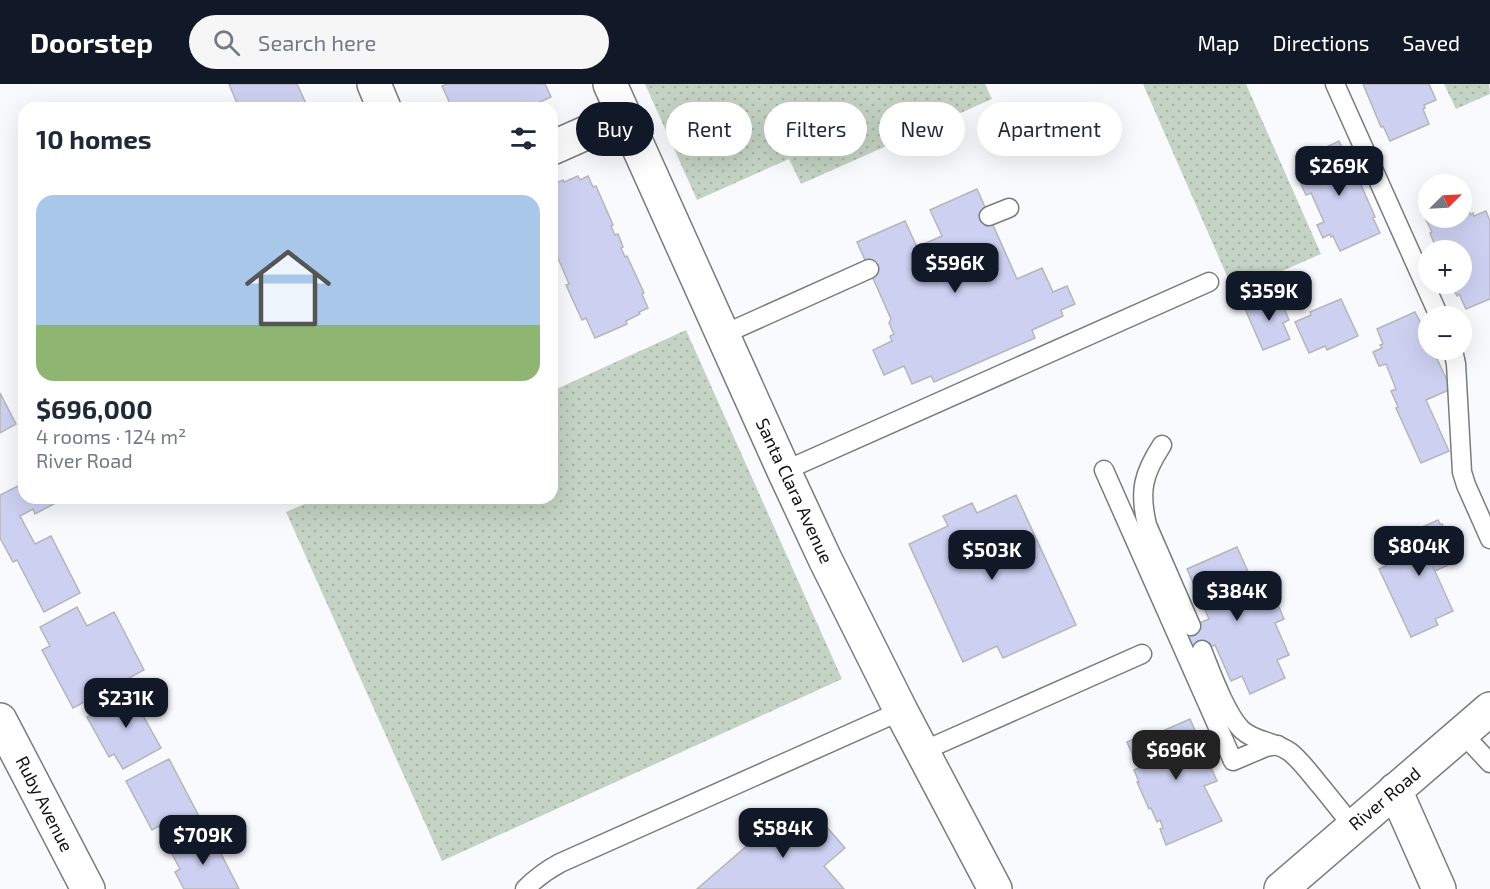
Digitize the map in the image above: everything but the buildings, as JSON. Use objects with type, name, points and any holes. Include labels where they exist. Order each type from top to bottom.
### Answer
[{"type":"street","points":[[374,84],[382,102]]},
{"type":"street","name":"Santa Clara Avenue","points":[[610,84],[618,102]]},
{"type":"street","points":[[558,145],[576,137]]},
{"type":"street","name":"Santa Clara Avenue","points":[[642,156],[825,559],[901,711],[995,889]]},
{"type":"street","name":"River Road","points":[[1281,889],[1490,709]]},
{"type":"street","name":"Ruby Avenue","points":[[0,720],[88,889]]},
{"type":"street","points":[[1395,790],[1438,889]]},
{"type":"lane","points":[[1335,84],[1435,306]]},
{"type":"lane","points":[[989,216],[1009,208]]},
{"type":"lane","points":[[722,335],[869,269]]},
{"type":"lane","points":[[784,471],[1209,282]]},
{"type":"lane","points":[[1455,360],[1462,472],[1490,538]]},
{"type":"lane","points":[[1162,445],[1151,462],[1145,479],[1143,505],[1147,525],[1191,626]]},
{"type":"lane","points":[[1104,470],[1233,761],[1266,747],[1278,746]]},
{"type":"lane","points":[[1202,650],[1233,718],[1240,727],[1247,734],[1288,751],[1353,826]]},
{"type":"lane","points":[[923,751],[1142,654]]},
{"type":"lane","points":[[525,889],[546,870],[560,863],[901,711]]},
{"type":"lane","points":[[1462,733],[1490,763]]},
{"type":"green space","points":[[645,84],[985,84],[992,99],[977,102],[977,106],[965,111],[965,102],[879,102],[879,149],[867,155],[867,102],[764,102],[764,156],[864,156],[801,184],[789,159],[697,200],[677,156],[752,156],[752,102],[666,102],[666,131]]},
{"type":"green space","points":[[1143,84],[1246,84],[1321,254],[1234,292]]},
{"type":"green space","points":[[1444,84],[1489,84],[1490,94],[1456,109]]},
{"type":"green space","points":[[686,330],[842,679],[442,861],[286,512],[304,504],[558,504],[558,388]]}]
